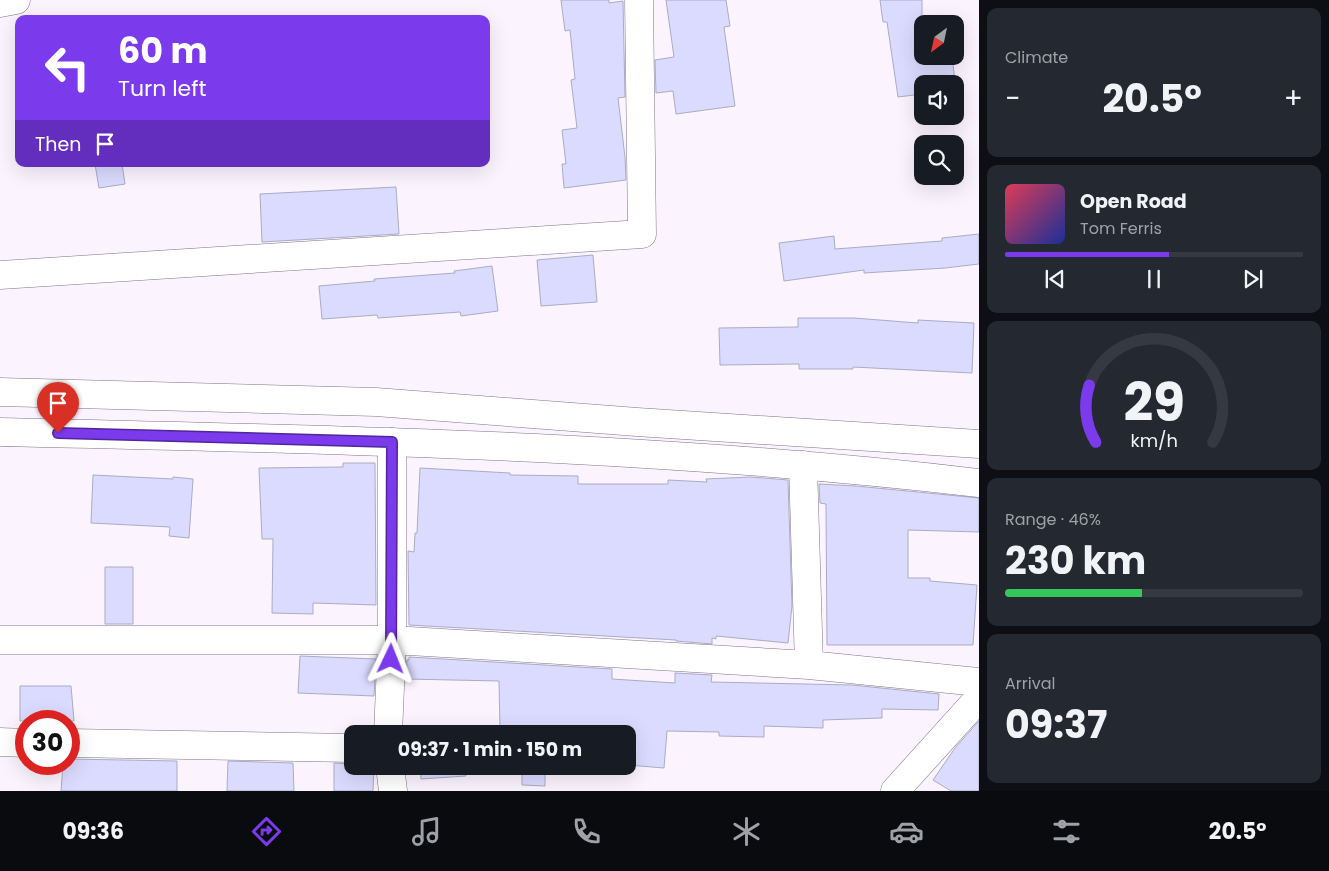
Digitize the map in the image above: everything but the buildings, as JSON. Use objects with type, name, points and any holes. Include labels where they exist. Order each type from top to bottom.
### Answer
[{"type":"street","points":[[0,3],[16,0]]},
{"type":"street","points":[[0,275],[642,234],[640,0]]},
{"type":"street","points":[[0,392],[376,402],[638,422],[979,444]]},
{"type":"street","points":[[0,432],[392,442],[631,454],[803,465],[979,483]]},
{"type":"street","points":[[388,725],[392,640],[392,442]]},
{"type":"street","points":[[803,465],[809,665]]},
{"type":"street","points":[[0,640],[392,640],[809,665],[979,682]]},
{"type":"street","points":[[895,791],[979,698]]},
{"type":"street","points":[[0,742],[15,743]]},
{"type":"street","points":[[80,744],[344,748]]},
{"type":"street","points":[[391,775],[393,791]]},
{"type":"route","points":[[58,433],[392,442],[391,659]]}]
